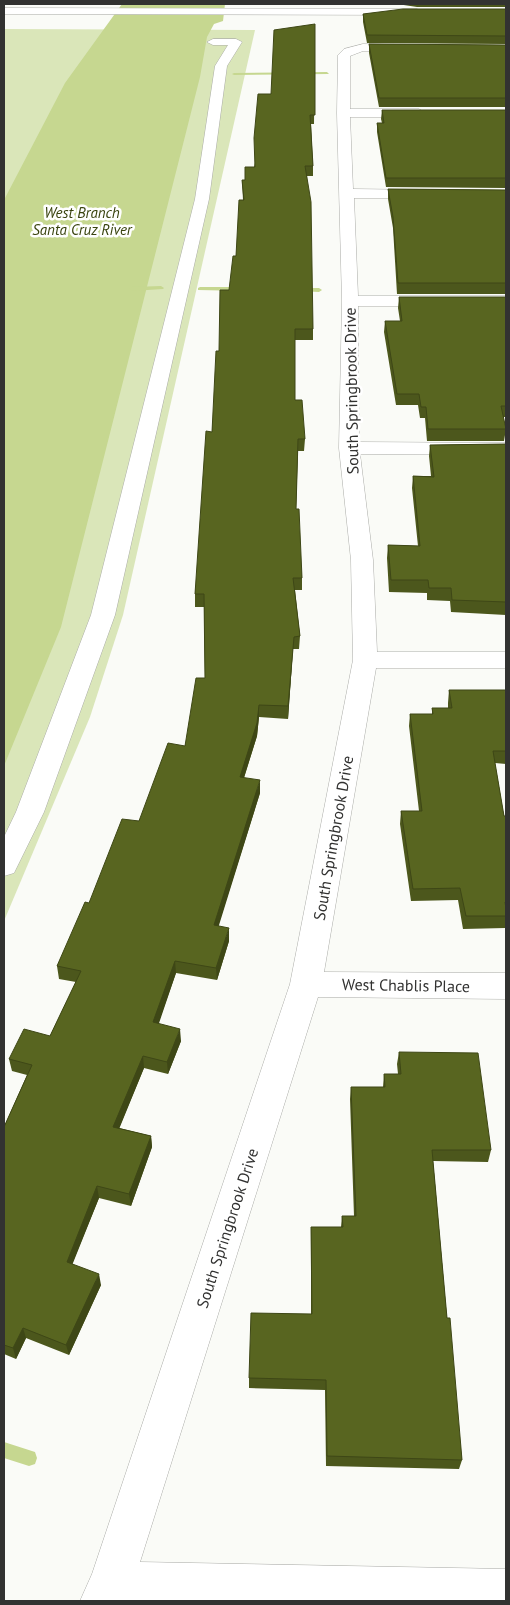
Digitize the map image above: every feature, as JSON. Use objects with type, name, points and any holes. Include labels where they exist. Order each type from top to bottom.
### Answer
[{"type":"street","points":[[4,12],[428,12]]},
{"type":"street","points":[[4,865],[30,812],[103,615],[202,199],[221,66],[236,42],[213,42]]},
{"type":"street","name":"South Springbrook Drive","points":[[107,1592],[306,984],[365,660],[362,560],[349,448],[350,301],[343,113],[344,56],[350,48],[413,48]]},
{"type":"street","points":[[343,113],[430,113]]},
{"type":"street","points":[[345,193],[440,194]]},
{"type":"street","points":[[350,301],[506,301]]},
{"type":"street","points":[[349,448],[506,449]]},
{"type":"street","points":[[365,660],[506,660]]},
{"type":"street","name":"West Chablis Place","points":[[306,984],[506,986]]},
{"type":"street","points":[[107,1592],[506,1591]]},
{"type":"shaded area","points":[[4,29],[255,30],[123,615],[90,717],[4,921]]},
{"type":"water","name":"West Branch Santa Cruz River","points":[[122,4],[225,4],[223,21],[214,24],[207,37],[200,77],[61,627],[4,766],[4,200],[65,83]]},
{"type":"building","points":[[403,9],[506,9],[506,36],[367,35],[363,14]]},
{"type":"building","points":[[315,24],[315,115],[310,115],[313,166],[305,166],[311,202],[313,329],[295,329],[295,400],[302,400],[305,439],[298,439],[296,509],[299,509],[302,578],[293,578],[300,636],[294,637],[288,706],[259,705],[257,723],[240,777],[260,780],[214,925],[229,928],[216,968],[175,961],[153,1022],[180,1029],[167,1062],[143,1056],[113,1127],[151,1136],[129,1194],[97,1186],[67,1262],[99,1274],[66,1345],[23,1328],[13,1348],[4,1345],[4,1127],[32,1065],[9,1059],[24,1029],[50,1036],[81,971],[57,966],[85,902],[89,903],[122,819],[139,821],[168,743],[185,746],[196,678],[205,678],[204,594],[195,594],[206,431],[212,432],[216,351],[219,351],[220,290],[229,290],[233,256],[236,256],[239,200],[244,200],[242,180],[245,180],[245,167],[255,167],[254,138],[258,94],[271,94],[274,30]]},
{"type":"building","points":[[369,44],[506,45],[506,98],[379,98]]},
{"type":"building","points":[[382,110],[506,110],[506,178],[386,178],[377,123],[384,123]]},
{"type":"building","points":[[388,189],[506,190],[506,283],[398,283],[393,217]]},
{"type":"building","points":[[399,297],[506,297],[506,406],[501,406],[506,429],[428,429],[426,407],[421,407],[419,394],[397,394],[385,321],[402,321]]},
{"type":"building","points":[[506,444],[506,602],[452,600],[451,588],[429,588],[428,580],[391,580],[388,545],[420,546],[413,476],[434,477],[430,445]]},
{"type":"building","points":[[449,690],[506,690],[506,751],[493,751],[504,816],[506,816],[506,916],[466,916],[460,888],[413,889],[401,811],[422,811],[410,714],[433,714],[432,708],[452,708]]},
{"type":"building","points":[[399,1052],[478,1053],[491,1150],[432,1150],[447,1318],[450,1318],[462,1460],[327,1456],[326,1380],[249,1378],[251,1313],[312,1314],[311,1227],[343,1227],[342,1216],[356,1216],[351,1087],[385,1087],[384,1074],[401,1074]]},
{"type":"waterway","points":[[234,74],[327,73]]},
{"type":"waterway","points":[[132,289],[161,288]]},
{"type":"waterway","points":[[200,289],[245,289]]},
{"type":"waterway","points":[[298,289],[319,290]]},
{"type":"waterway","points":[[4,1450],[29,1458]]}]
